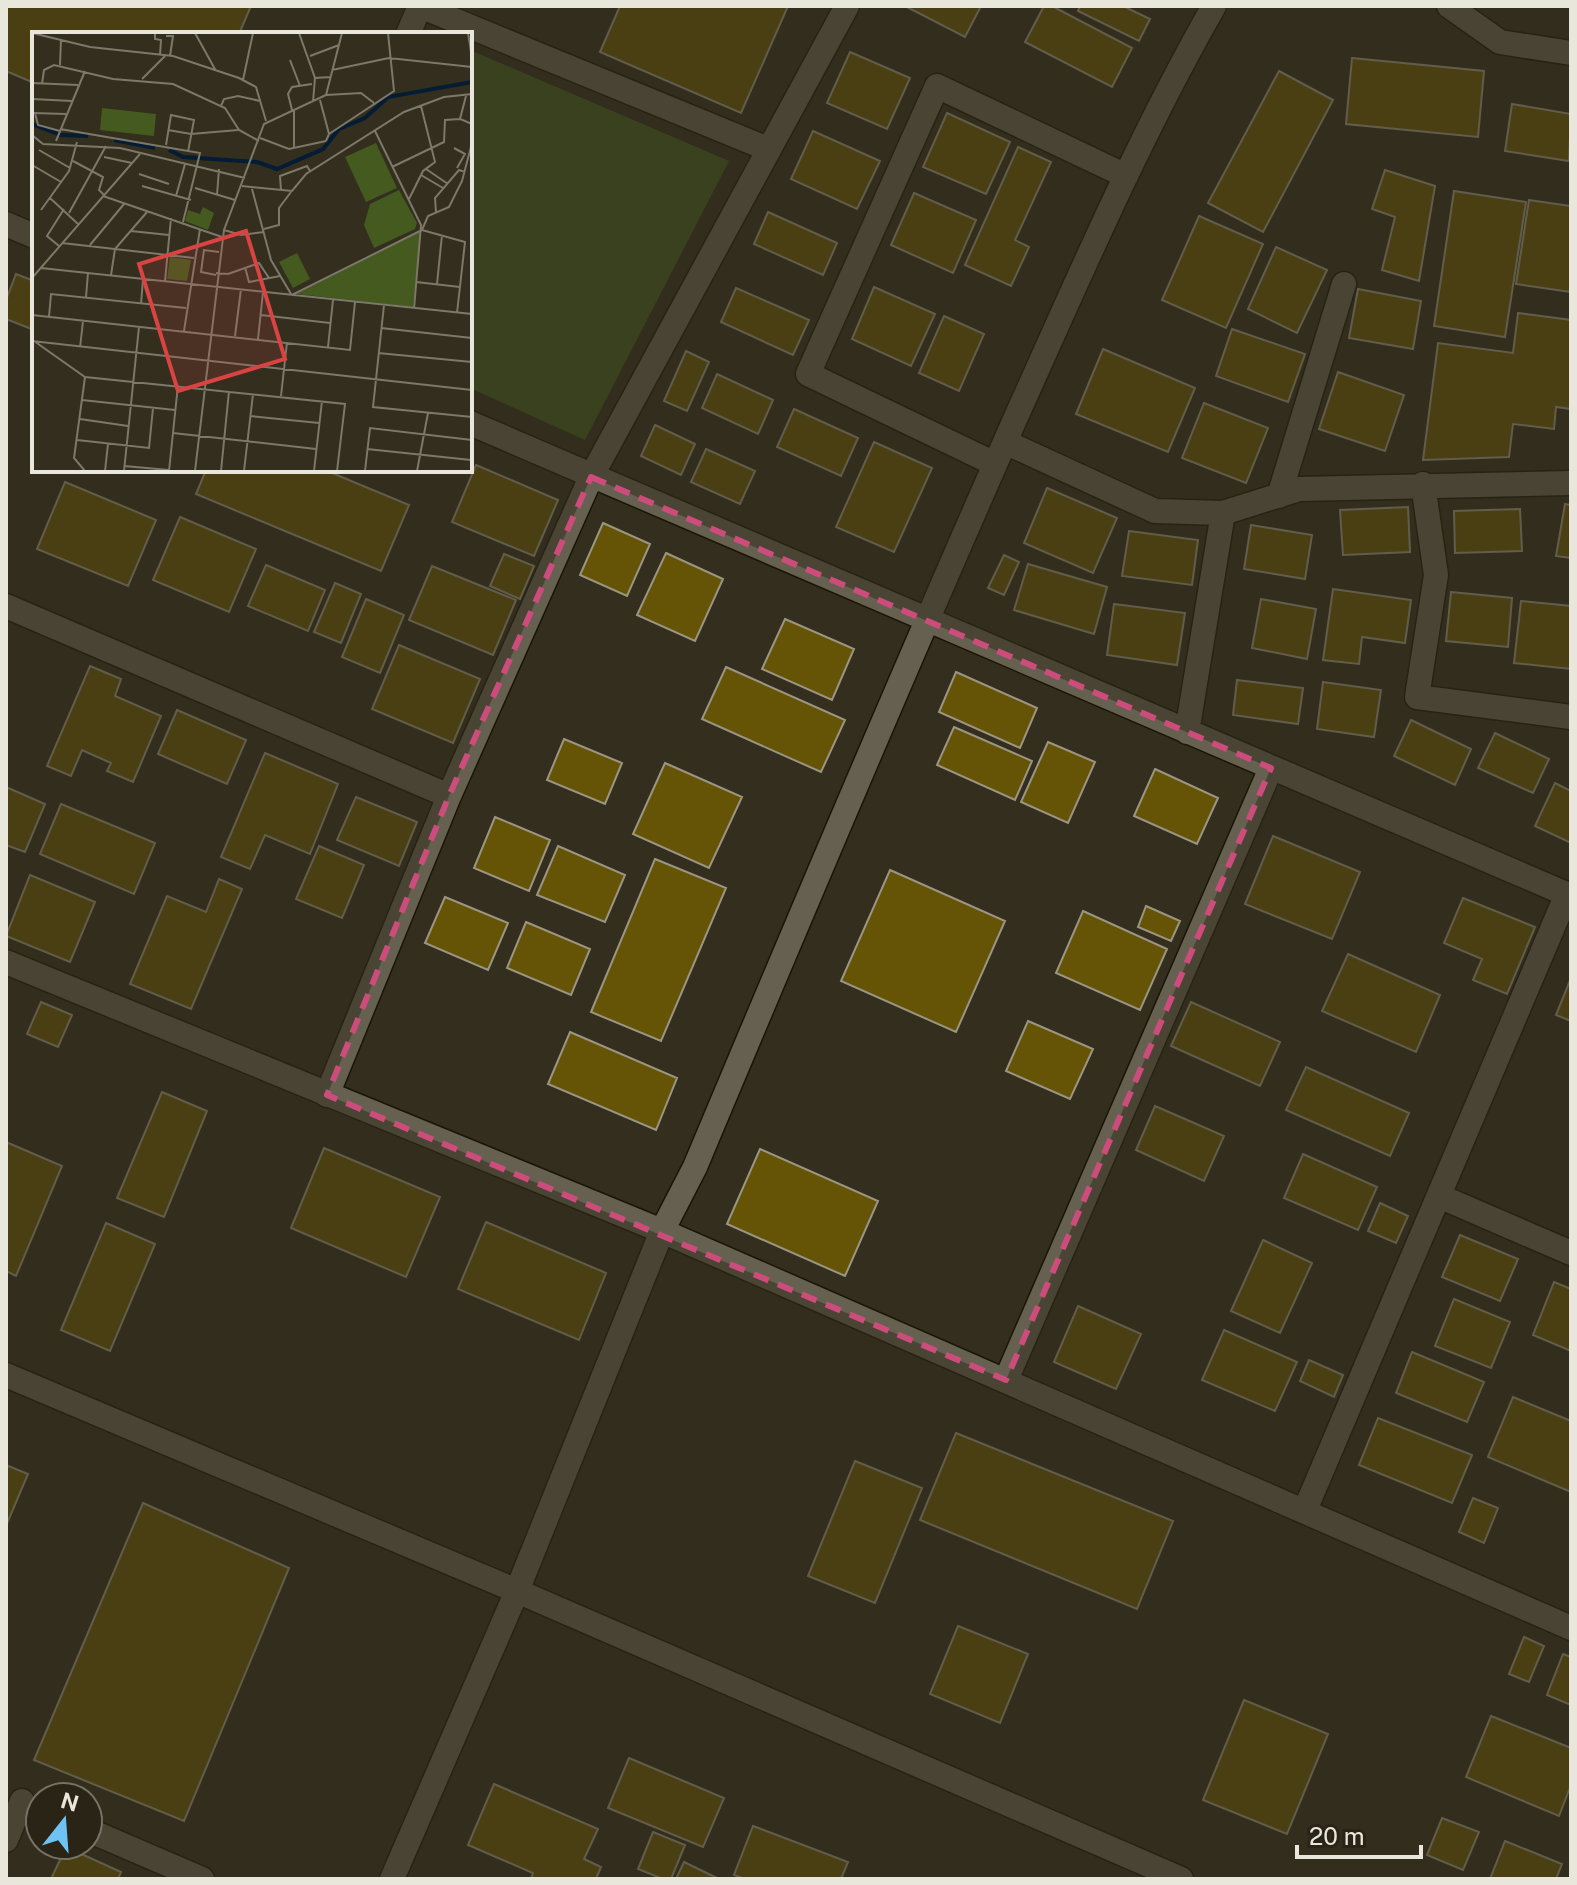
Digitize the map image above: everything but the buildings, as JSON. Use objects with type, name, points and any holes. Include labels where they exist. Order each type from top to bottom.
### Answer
[{"type":"street","points":[[409,32],[420,6],[768,149]]},
{"type":"street","points":[[327,1095],[449,796],[591,477],[847,6]]},
{"type":"street","points":[[392,1879],[517,1591],[662,1231],[695,1167],[925,620],[1126,176],[1214,6]]},
{"type":"street","points":[[1449,6],[1500,42],[1571,53]]},
{"type":"street","points":[[1126,176],[937,86],[808,374],[1000,453],[1155,511],[1223,513],[1299,489],[1571,483]]},
{"type":"street","points":[[6,224],[32,235]]},
{"type":"street","points":[[1279,496],[1344,284]]},
{"type":"street","points":[[472,424],[1569,895],[1305,1510]]},
{"type":"street","points":[[1423,484],[1436,575],[1417,697],[1571,717]]},
{"type":"street","points":[[1187,732],[1223,513]]},
{"type":"street","points":[[6,606],[449,796]]},
{"type":"street","points":[[1006,1380],[1271,768]]},
{"type":"street","points":[[6,962],[662,1231],[1571,1628]]},
{"type":"street","points":[[1439,1196],[1571,1253]]},
{"type":"street","points":[[6,1375],[517,1591],[1181,1879]]},
{"type":"street","points":[[6,1840],[23,1802]]},
{"type":"street","points":[[104,1837],[202,1879]]},
{"type":"highlighted area","points":[[591,477],[1271,768],[1006,1380],[327,1095],[449,796]]},
{"type":"green space","points":[[472,51],[729,161],[585,440],[472,389]]}]
